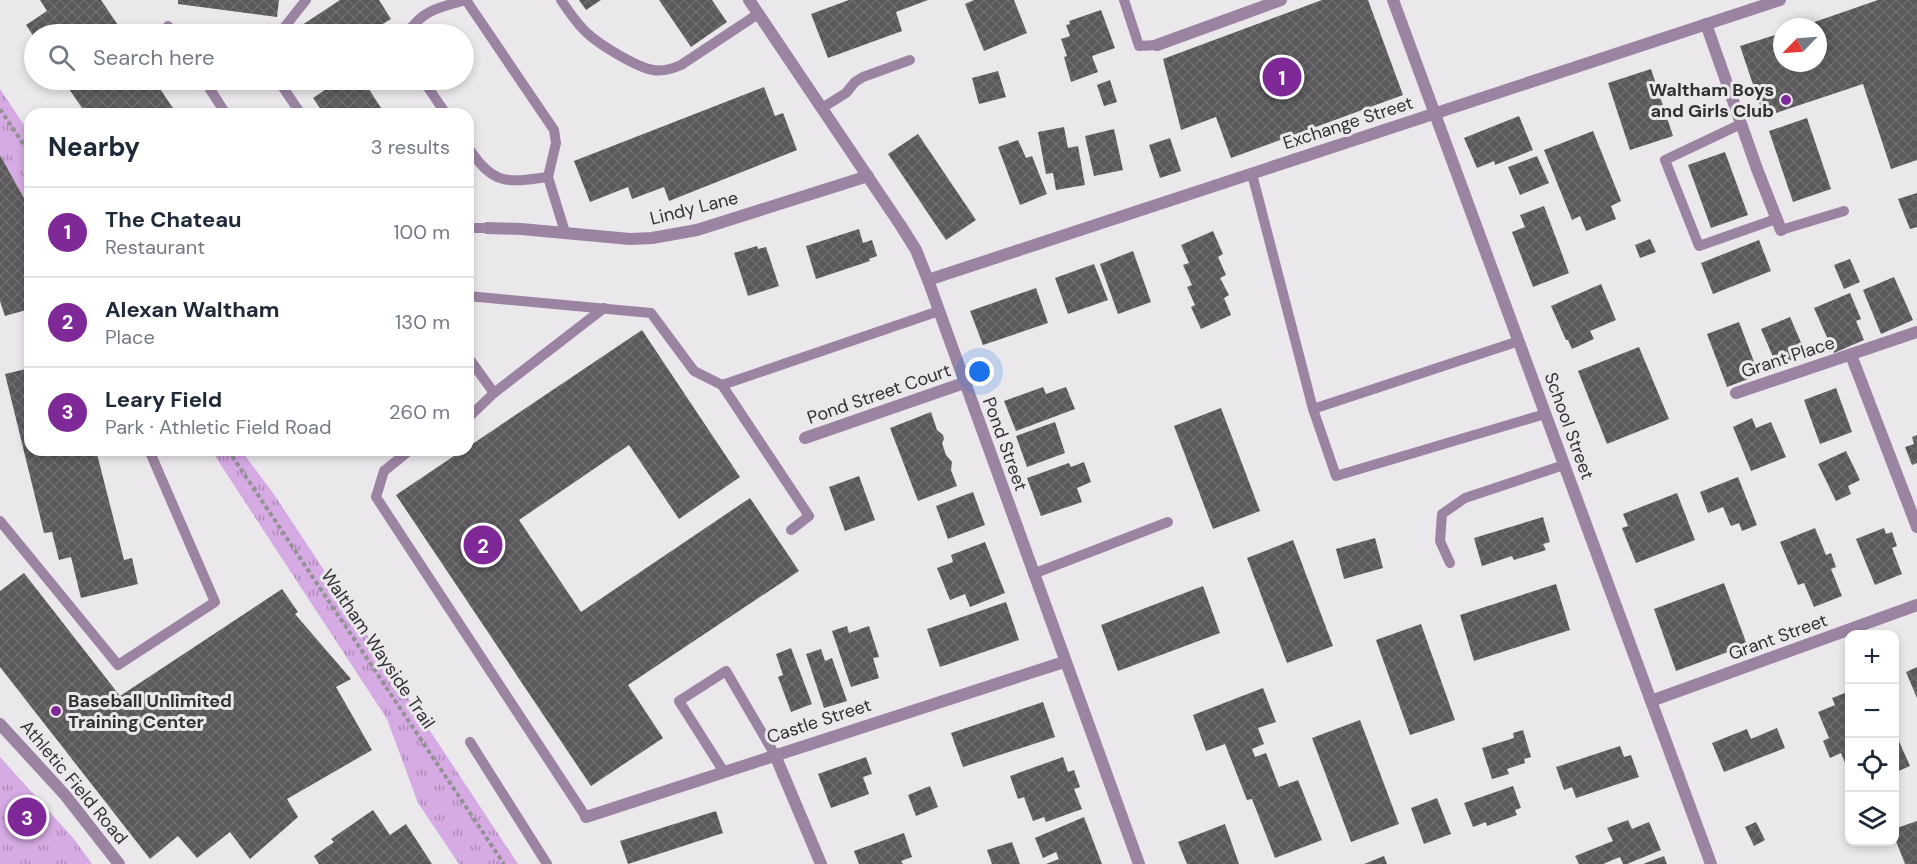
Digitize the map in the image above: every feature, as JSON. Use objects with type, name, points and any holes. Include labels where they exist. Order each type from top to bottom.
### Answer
[{"type":"street","name":"Pond Street","points":[[749,0],[909,239],[928,280],[1064,662],[1139,864]]},
{"type":"street","points":[[1157,45],[1281,0]]},
{"type":"street","name":"School Street","points":[[1394,0],[1711,864]]},
{"type":"street","name":"Exchange Street","points":[[928,280],[1778,0]]},
{"type":"street","points":[[1707,24],[1741,124],[1779,224]]},
{"type":"street","name":"Lindy Lane","points":[[487,228],[640,239],[668,236],[697,230],[868,176]]},
{"type":"street","name":"Grant Place","points":[[1736,393],[1917,332]]},
{"type":"street","name":"Grant Place","points":[[1851,355],[1917,527]]},
{"type":"street","name":"Pond Street Court","points":[[805,438],[964,383]]},
{"type":"street","name":"Grant Street","points":[[1651,702],[1917,605]]},
{"type":"street","name":"Castle Street","points":[[586,817],[1064,662]]},
{"type":"street","name":"Athletic Field Road","points":[[0,724],[65,795],[119,864]]},
{"type":"street","points":[[775,755],[821,864]]},
{"type":"lane","points":[[287,24],[306,0]]},
{"type":"lane","points":[[414,24],[428,12],[466,0],[551,124],[556,143],[548,177],[564,232]]},
{"type":"lane","points":[[561,0],[579,25],[599,43],[639,65],[660,70],[668,70],[681,65],[758,14]]},
{"type":"lane","points":[[1124,0],[1139,46],[1157,45]]},
{"type":"lane","points":[[822,108],[846,93],[855,82],[863,77],[910,60]]},
{"type":"lane","points":[[210,90],[222,108]]},
{"type":"lane","points":[[285,90],[297,108]]},
{"type":"lane","points":[[430,90],[442,108]]},
{"type":"lane","points":[[1741,124],[1665,160],[1699,246],[1779,224],[1844,211]]},
{"type":"lane","points":[[474,156],[479,164],[494,176],[514,180],[548,177]]},
{"type":"lane","points":[[1252,174],[1313,409],[1336,476],[1545,414]]},
{"type":"lane","points":[[474,228],[487,228]]},
{"type":"lane","points":[[474,297],[651,313],[693,371],[722,385],[809,516],[790,530]]},
{"type":"lane","points":[[474,412],[494,393],[604,308]]},
{"type":"lane","points":[[722,385],[939,311]]},
{"type":"lane","points":[[1313,409],[1519,341]]},
{"type":"lane","points":[[474,365],[494,393]]},
{"type":"lane","points":[[0,520],[118,665],[215,602],[152,456]]},
{"type":"lane","points":[[403,456],[384,471],[376,497],[586,817]]},
{"type":"lane","points":[[1450,563],[1440,541],[1442,514],[1465,498],[1564,465]]},
{"type":"lane","points":[[1033,574],[1168,522]]},
{"type":"lane","points":[[724,772],[679,701],[726,671],[775,755]]},
{"type":"lane","points":[[470,742],[547,864]]},
{"type":"path","points":[[0,109],[24,145]]},
{"type":"path","name":"Waltham Wayside Trail","points":[[232,456],[504,864]]},
{"type":"green space","points":[[0,89],[24,125],[24,198],[0,155]]},
{"type":"green space","points":[[215,456],[245,456],[273,493],[518,864],[459,864],[418,803],[387,719]]},
{"type":"green space","points":[[0,757],[74,839],[92,864],[0,864]]},
{"type":"building","points":[[40,0],[101,0],[117,24],[28,24],[47,11]]},
{"type":"building","points":[[178,0],[279,0],[277,17],[178,4]]},
{"type":"building","points":[[340,0],[379,0],[391,19],[383,24],[304,24]]},
{"type":"building","points":[[579,0],[601,0],[586,10]]},
{"type":"building","points":[[659,0],[712,0],[727,22],[691,47]]},
{"type":"building","points":[[849,0],[928,0],[896,12],[902,31],[828,58],[811,14]]},
{"type":"building","points":[[974,0],[1014,0],[1027,33],[984,51],[965,4]]},
{"type":"building","points":[[1322,0],[1368,0],[1403,95],[1231,158],[1216,117],[1181,130],[1163,59]]},
{"type":"building","name":"Waltham Boys and Girls Club","points":[[1878,0],[1917,0],[1917,160],[1891,169],[1863,84],[1764,117],[1740,46],[1773,36],[1773,72],[1827,72],[1826,18]]},
{"type":"building","points":[[1101,10],[1115,48],[1092,56],[1098,72],[1071,82],[1064,57],[1067,56],[1061,39],[1070,36],[1066,25],[1070,24],[1069,21]]},
{"type":"building","points":[[1651,69],[1673,136],[1630,150],[1608,83]]},
{"type":"building","points":[[998,71],[1006,97],[979,104],[972,78]]},
{"type":"building","points":[[1110,80],[1117,102],[1104,106],[1097,85]]},
{"type":"building","points":[[764,87],[775,116],[783,113],[797,150],[669,201],[664,187],[632,199],[628,187],[590,202],[574,161]]},
{"type":"building","points":[[70,90],[161,90],[173,108],[82,108]]},
{"type":"building","points":[[325,90],[369,90],[381,108],[320,108],[313,98]]},
{"type":"building","points":[[1519,116],[1533,150],[1495,165],[1494,161],[1477,168],[1464,138]]},
{"type":"building","points":[[1807,118],[1831,189],[1793,202],[1769,131]]},
{"type":"building","points":[[1064,127],[1068,148],[1078,146],[1085,185],[1056,190],[1053,173],[1046,174],[1038,132]]},
{"type":"building","points":[[1114,129],[1123,170],[1094,176],[1085,136]]},
{"type":"building","points":[[1593,131],[1621,201],[1611,206],[1616,219],[1586,231],[1580,216],[1572,220],[1544,150]]},
{"type":"building","points":[[918,134],[976,220],[946,240],[888,154]]},
{"type":"building","points":[[1170,138],[1181,171],[1160,178],[1149,145]]},
{"type":"building","points":[[1018,140],[1026,158],[1032,156],[1047,194],[1020,205],[998,147]]},
{"type":"building","points":[[1725,152],[1748,215],[1711,228],[1688,165]]},
{"type":"building","points":[[0,155],[24,198],[24,311],[5,316],[0,301]]},
{"type":"building","points":[[1537,156],[1549,183],[1520,195],[1508,167]]},
{"type":"building","points":[[1917,193],[1917,227],[1910,229],[1898,199]]},
{"type":"building","points":[[1544,206],[1569,273],[1533,287],[1512,232],[1525,227],[1520,215]]},
{"type":"building","points":[[859,229],[863,243],[872,240],[877,256],[869,259],[870,261],[816,279],[806,246]]},
{"type":"building","points":[[1213,231],[1223,254],[1218,257],[1226,275],[1220,278],[1229,295],[1224,298],[1231,315],[1201,329],[1191,307],[1195,305],[1187,287],[1192,285],[1183,265],[1189,263],[1181,245]]},
{"type":"building","points":[[1650,239],[1656,252],[1640,258],[1635,245]]},
{"type":"building","points":[[1759,240],[1771,271],[1713,294],[1701,263]]},
{"type":"building","points":[[757,246],[758,249],[766,247],[779,286],[748,296],[734,253]]},
{"type":"building","points":[[1133,251],[1151,302],[1118,314],[1100,264]]},
{"type":"building","points":[[1850,259],[1860,282],[1844,289],[1834,265]]},
{"type":"building","points":[[1094,264],[1108,300],[1068,314],[1055,278]]},
{"type":"building","points":[[1894,277],[1913,320],[1881,334],[1863,290]]},
{"type":"building","points":[[1601,284],[1616,320],[1590,331],[1594,339],[1572,349],[1551,306]]},
{"type":"building","points":[[1036,288],[1048,323],[983,345],[970,311]]},
{"type":"building","points":[[1850,293],[1861,319],[1856,321],[1864,340],[1834,353],[1814,308]]},
{"type":"building","points":[[1790,317],[1806,354],[1777,366],[1761,329]]},
{"type":"building","points":[[1739,322],[1759,375],[1727,387],[1707,334]]},
{"type":"building","points":[[642,330],[740,477],[679,519],[629,445],[519,520],[581,612],[750,498],[799,571],[628,685],[663,738],[591,786],[396,495],[454,456],[474,456],[474,443]]},
{"type":"building","points":[[1639,347],[1669,419],[1607,444],[1578,371]]},
{"type":"building","points":[[24,369],[24,451],[5,374]]},
{"type":"building","points":[[1043,387],[1046,394],[1066,387],[1075,409],[1016,431],[1004,401]]},
{"type":"building","points":[[1836,388],[1852,432],[1820,444],[1804,400]]},
{"type":"building","points":[[1221,408],[1260,511],[1213,529],[1174,426]]},
{"type":"building","points":[[931,412],[937,430],[943,435],[942,443],[946,455],[952,462],[951,470],[957,486],[918,501],[890,428]]},
{"type":"building","points":[[1752,418],[1756,428],[1771,422],[1786,457],[1751,471],[1733,427]]},
{"type":"building","points":[[1055,422],[1065,453],[1027,467],[1016,436]]},
{"type":"building","points":[[1917,435],[1917,463],[1912,465],[1905,447],[1914,444],[1912,437]]},
{"type":"building","points":[[1846,451],[1860,480],[1848,486],[1851,494],[1836,501],[1818,464]]},
{"type":"building","points":[[25,456],[98,456],[124,560],[132,558],[138,584],[81,598],[71,557],[59,560],[52,532],[44,533]]},
{"type":"building","points":[[1084,462],[1091,482],[1077,488],[1082,502],[1041,516],[1027,478],[1069,463],[1071,467]]},
{"type":"building","points":[[859,476],[875,520],[845,531],[829,487]]},
{"type":"building","points":[[1738,477],[1757,525],[1742,531],[1739,523],[1731,526],[1723,507],[1708,513],[1700,492]]},
{"type":"building","points":[[973,492],[985,525],[948,539],[936,506]]},
{"type":"building","points":[[1677,493],[1695,540],[1636,563],[1622,528],[1628,526],[1623,514]]},
{"type":"building","points":[[1543,517],[1550,542],[1543,544],[1546,550],[1514,560],[1512,556],[1482,566],[1474,538]]},
{"type":"building","points":[[1815,528],[1826,555],[1831,553],[1836,567],[1831,569],[1842,596],[1814,607],[1804,583],[1798,585],[1780,542]]},
{"type":"building","points":[[1884,528],[1886,534],[1892,532],[1897,546],[1892,548],[1902,574],[1875,585],[1856,539]]},
{"type":"building","points":[[1375,538],[1383,568],[1344,579],[1336,549]]},
{"type":"building","points":[[1293,540],[1333,646],[1287,663],[1247,558]]},
{"type":"building","points":[[985,542],[1005,593],[970,607],[965,594],[950,600],[937,568],[953,562],[951,555]]},
{"type":"building","points":[[24,573],[120,696],[282,589],[298,612],[295,614],[351,679],[336,687],[372,750],[287,799],[298,817],[250,859],[230,832],[197,858],[178,836],[150,859],[0,667],[0,591]]},
{"type":"building","points":[[1724,583],[1747,645],[1676,671],[1654,609]]},
{"type":"building","points":[[1556,584],[1570,630],[1474,661],[1460,615]]},
{"type":"building","points":[[1203,586],[1220,633],[1118,671],[1101,625]]},
{"type":"building","points":[[1006,602],[1019,640],[940,667],[927,629]]},
{"type":"building","points":[[1421,624],[1455,720],[1410,735],[1376,640]]},
{"type":"building","points":[[847,626],[849,633],[869,626],[879,657],[873,658],[879,678],[851,687],[832,631]]},
{"type":"building","points":[[791,648],[812,704],[791,712],[778,677],[783,675],[776,654]]},
{"type":"building","points":[[821,649],[825,661],[832,658],[847,701],[824,708],[806,654]]},
{"type":"building","points":[[1917,667],[1917,698],[1906,672]]},
{"type":"building","points":[[1263,688],[1276,722],[1258,728],[1264,744],[1252,749],[1255,757],[1266,753],[1279,787],[1298,780],[1322,840],[1275,858],[1252,799],[1247,800],[1225,744],[1206,751],[1193,715]]},
{"type":"building","points":[[1845,693],[1845,762],[1841,753],[1830,758],[1823,741],[1829,738],[1818,712],[1835,705],[1832,698]]},
{"type":"building","points":[[1043,702],[1055,737],[963,767],[951,733]]},
{"type":"building","points":[[1360,720],[1399,824],[1351,842],[1312,738]]},
{"type":"building","points":[[1777,728],[1785,748],[1724,772],[1712,743],[1747,729],[1751,739]]},
{"type":"building","points":[[1523,730],[1531,757],[1524,759],[1525,763],[1507,769],[1509,774],[1492,779],[1482,748],[1514,738],[1513,733]]},
{"type":"building","points":[[1899,741],[1910,766],[1899,771]]},
{"type":"building","points":[[1620,746],[1624,757],[1631,755],[1639,777],[1576,798],[1572,787],[1564,790],[1556,767]]},
{"type":"building","points":[[866,757],[872,774],[863,777],[869,794],[831,808],[818,774]]},
{"type":"building","points":[[1063,757],[1068,772],[1074,770],[1080,787],[1074,789],[1082,809],[1046,822],[1044,817],[1033,821],[1024,797],[1018,799],[1010,776]]},
{"type":"building","points":[[930,786],[938,807],[916,816],[908,795]]},
{"type":"building","points":[[1513,786],[1521,808],[1515,810],[1517,815],[1487,826],[1486,822],[1473,827],[1464,803]]},
{"type":"building","points":[[1437,798],[1451,834],[1424,844],[1411,808]]},
{"type":"building","points":[[373,810],[390,835],[406,824],[432,864],[319,864],[314,856],[334,842],[331,839]]},
{"type":"building","points":[[716,811],[723,833],[628,864],[620,841]]},
{"type":"building","points":[[1084,817],[1102,864],[1046,864],[1059,859],[1056,852],[1043,858],[1035,838]]},
{"type":"building","points":[[1628,820],[1632,829],[1649,822],[1661,850],[1627,864],[1623,864],[1620,857],[1603,864],[1579,864],[1575,856],[1613,841],[1607,828]]},
{"type":"building","points":[[1917,821],[1917,864],[1905,864],[1898,846],[1899,827]]},
{"type":"building","points":[[1756,822],[1765,840],[1754,846],[1745,827]]},
{"type":"building","points":[[1225,824],[1239,864],[1187,864],[1178,842]]},
{"type":"building","points":[[904,833],[912,857],[901,861],[903,864],[859,864],[854,851]]},
{"type":"building","points":[[1012,842],[1020,864],[992,864],[987,850]]},
{"type":"building","points":[[1384,856],[1387,864],[1364,864]]},
{"type":"building","points":[[1664,856],[1667,864],[1643,864]]},
{"type":"place","name":"The Chateau","points":[[1282,77]]},
{"type":"place","name":"Waltham Boys and Girls Club","points":[[1786,100]]},
{"type":"place","name":"Alexan Waltham","points":[[483,545]]},
{"type":"place","name":"Baseball Unlimited Training Center","points":[[56,711]]},
{"type":"place","name":"Leary Field","points":[[27,817]]}]
